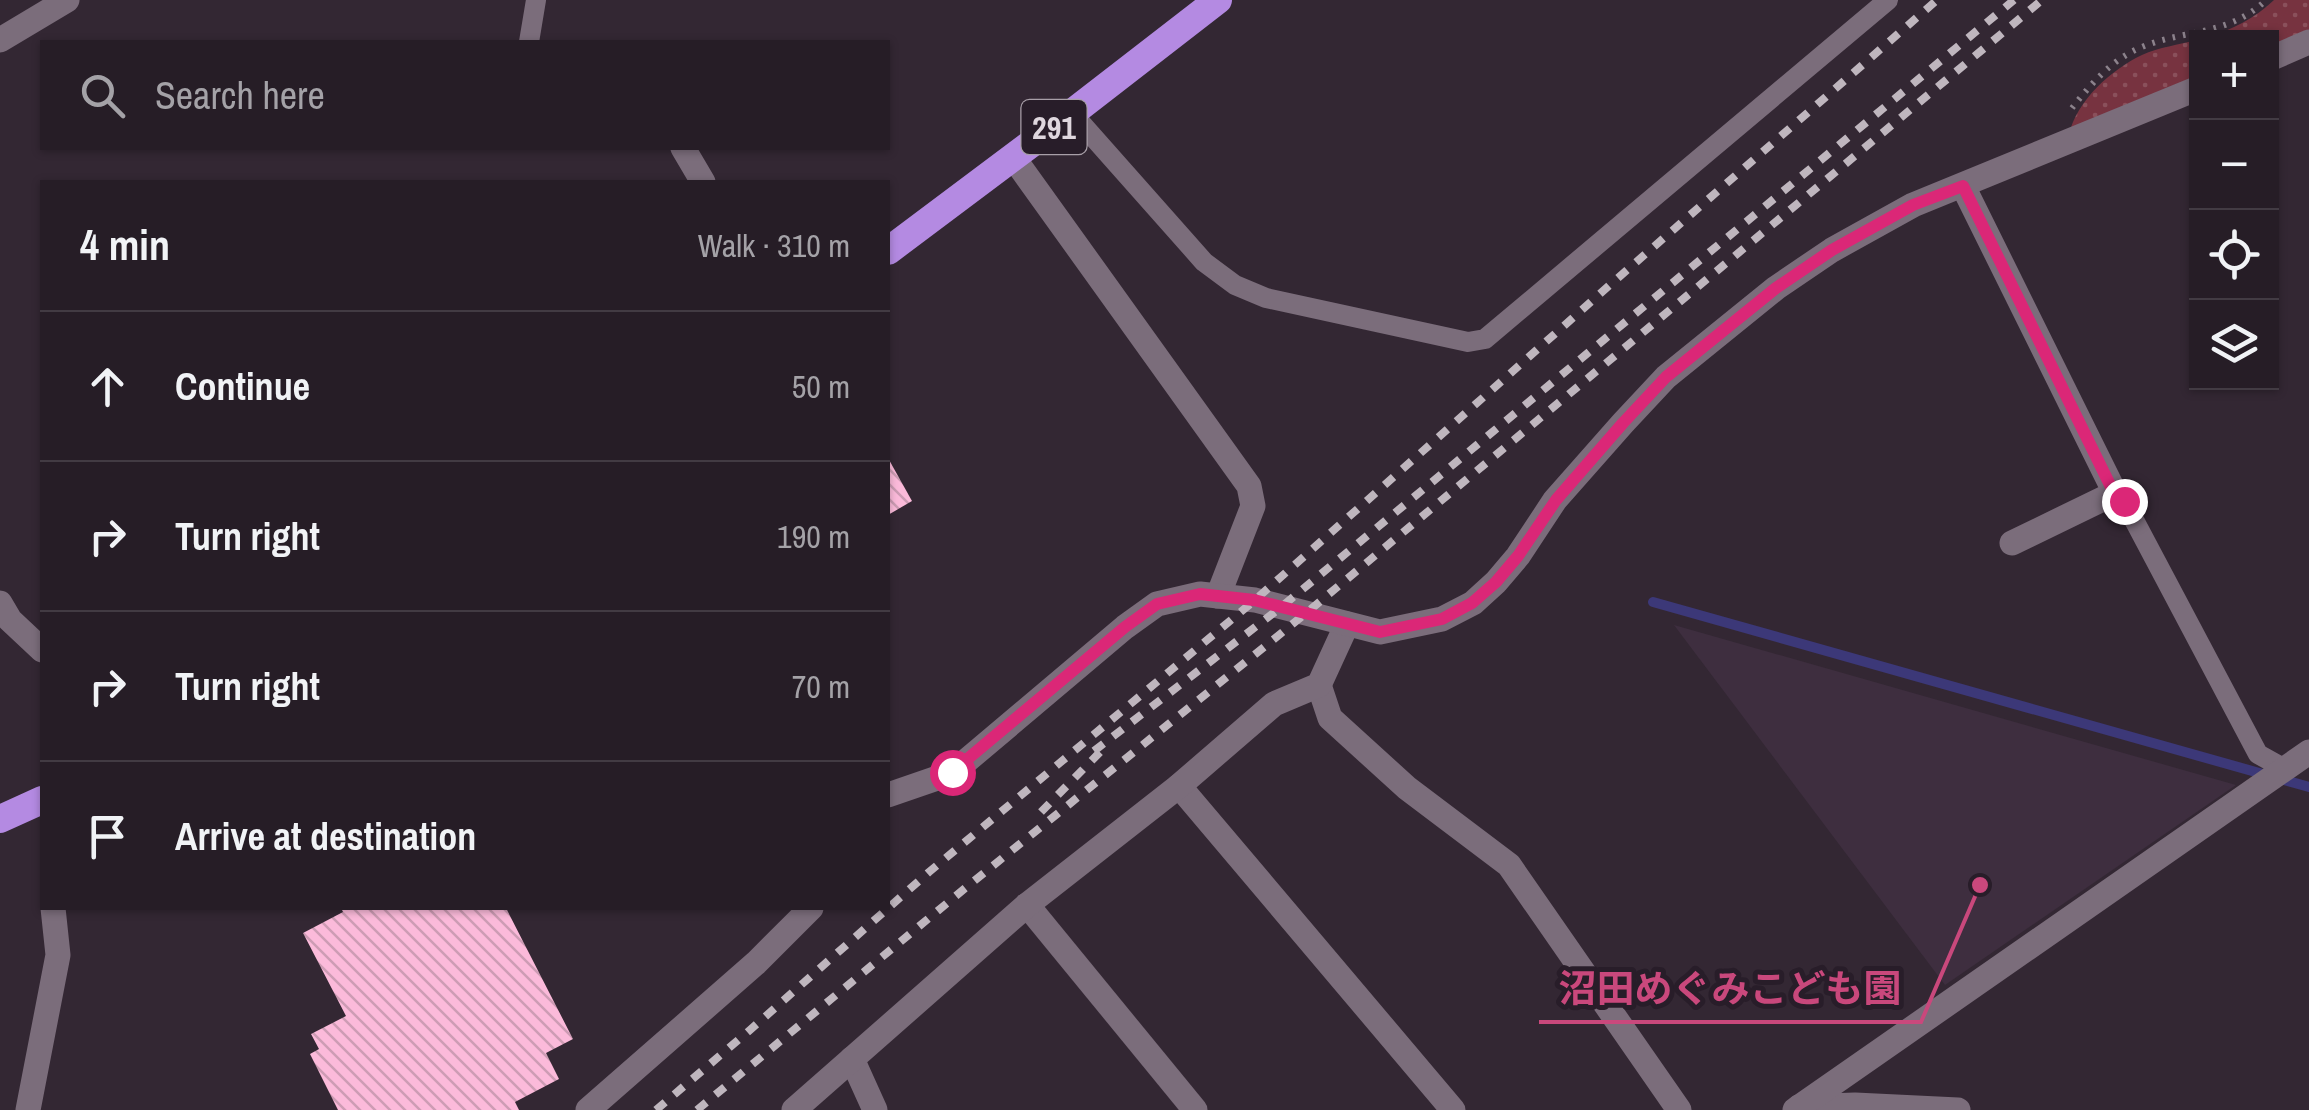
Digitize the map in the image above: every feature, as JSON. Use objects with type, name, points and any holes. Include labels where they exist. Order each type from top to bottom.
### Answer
[{"type":"highway","name":"291","points":[[890,250],[1218,0]]},
{"type":"highway","points":[[0,819],[40,808]]},
{"type":"street","points":[[0,40],[67,0]]},
{"type":"street","points":[[2279,55],[2309,42]]},
{"type":"street","points":[[890,794],[952,772],[1157,604],[1200,594],[1254,600],[1380,632],[1442,619],[1472,603],[1496,582],[1556,500],[1666,377],[1776,288],[1832,250],[1913,205],[2189,92]]},
{"type":"street","points":[[684,150],[702,180]]},
{"type":"street","points":[[1013,158],[1249,486],[1253,506],[1218,596]]},
{"type":"street","points":[[1963,186],[2114,493],[2012,543]]},
{"type":"street","points":[[0,603],[10,620],[40,648]]},
{"type":"street","points":[[794,1110],[1028,905],[1179,786],[1274,704],[1318,685],[1347,624]]},
{"type":"street","points":[[1318,685],[1330,718],[1407,788],[1508,865],[1679,1110]]},
{"type":"street","points":[[1797,1108],[2309,752]]},
{"type":"street","points":[[1179,786],[1453,1110]]},
{"type":"street","points":[[1028,905],[1195,1110]]},
{"type":"street","points":[[28,1110],[58,954],[53,910]]},
{"type":"street","points":[[588,1110],[756,963],[808,910]]},
{"type":"street","points":[[852,1059],[875,1110]]},
{"type":"street","points":[[1797,1108],[1894,1106],[1958,1110]]},
{"type":"lane","points":[[528,40],[536,0]]},
{"type":"lane","points":[[1072,113],[1204,262],[1235,284],[1266,298],[1468,342],[1485,340],[1888,0]]},
{"type":"lane","points":[[2114,493],[2124,501],[2258,754],[2276,775]]},
{"type":"path","points":[[2058,146],[2066,116],[2091,84],[2118,60],[2143,46],[2231,23],[2266,0]]},
{"type":"shaded area","points":[[2274,0],[2309,0],[2309,35],[2279,47],[2279,30],[2227,30]]},
{"type":"shaded area","points":[[2189,42],[2189,85],[2069,135],[2087,98],[2119,69],[2149,52]]},
{"type":"shaded area","points":[[1674,625],[2236,785],[1945,985]]},
{"type":"building","points":[[890,462],[912,501],[890,514]]},
{"type":"building","points":[[507,910],[573,1039],[546,1053],[559,1079],[515,1102],[519,1110],[338,1110],[310,1054],[319,1049],[311,1034],[346,1016],[303,933],[343,912]]},
{"type":"waterway","points":[[1653,602],[2309,787]]},
{"type":"railway","points":[[890,906],[1255,600],[1937,0]]},
{"type":"railway","points":[[1094,751],[1280,608],[2014,0]]},
{"type":"railway","points":[[697,1110],[1305,614],[2042,0]]},
{"type":"railway","points":[[1041,812],[1108,744]]},
{"type":"railway","points":[[656,1110],[886,910]]},
{"type":"place","name":"沼田めぐみこども園","points":[[1980,885]]},
{"type":"route","points":[[952,772],[1157,604],[1200,594],[1254,600],[1380,632],[1442,619],[1472,603],[1496,582],[1556,500],[1666,377],[1776,288],[1832,250],[1913,205],[1963,186],[2114,493],[2124,501]]}]
